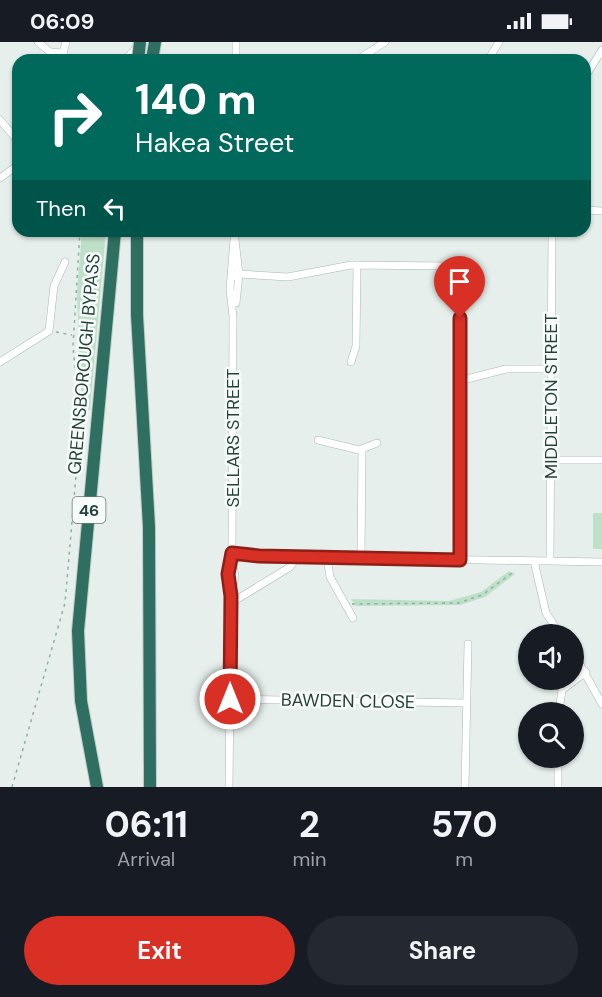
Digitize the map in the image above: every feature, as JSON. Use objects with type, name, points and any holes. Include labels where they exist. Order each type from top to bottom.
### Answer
[{"type":"highway","name":"GREENSBOROUGH BYPASS","points":[[98,787],[81,701],[78,631],[114,237]]},
{"type":"highway","points":[[137,237],[136,315],[148,496],[150,787]]},
{"type":"street","points":[[38,42],[50,52],[57,54]]},
{"type":"street","points":[[130,54],[141,42]]},
{"type":"street","points":[[366,54],[385,42]]},
{"type":"street","points":[[591,67],[602,50]]},
{"type":"street","points":[[0,120],[12,134]]},
{"type":"street","name":"SELLARS STREET","points":[[229,787],[231,600],[228,574],[232,556],[233,317],[230,289],[237,276],[231,262],[234,237]]},
{"type":"street","name":"MIDDLETON STREET","points":[[550,561],[552,237]]},
{"type":"street","points":[[0,362],[50,331],[54,286],[65,262]]},
{"type":"street","points":[[351,362],[356,346],[357,265]]},
{"type":"street","points":[[237,276],[294,276],[357,265],[450,266],[459,270],[460,560]]},
{"type":"street","points":[[459,381],[506,369],[551,369]]},
{"type":"street","points":[[318,440],[362,450],[377,443]]},
{"type":"street","points":[[361,558],[362,450]]},
{"type":"street","points":[[551,460],[602,460]]},
{"type":"street","points":[[232,556],[602,562]]},
{"type":"street","points":[[231,600],[290,567],[298,556]]},
{"type":"street","points":[[327,557],[330,577],[353,618]]},
{"type":"street","points":[[534,561],[546,613],[553,624]]},
{"type":"street","points":[[465,787],[468,644]]},
{"type":"street","points":[[584,669],[602,704]]},
{"type":"street","points":[[560,702],[562,690],[586,672]]},
{"type":"street","name":"BAWDEN CLOSE","points":[[230,699],[466,704]]},
{"type":"street","points":[[558,768],[558,787]]},
{"type":"path","points":[[12,787],[65,603],[80,429],[74,335],[80,237]]},
{"type":"path","points":[[50,331],[74,335]]},
{"type":"path","points":[[345,603],[458,603],[482,595],[512,573],[512,568]]},
{"type":"green space","points":[[82,237],[105,237],[90,410],[82,408],[77,292]]},
{"type":"green space","points":[[593,513],[602,513],[602,549],[593,549]]},
{"type":"green space","points":[[509,571],[515,574],[485,597],[460,605],[356,606],[351,599],[449,601],[481,592]]},
{"type":"route","points":[[230,699],[231,596],[228,574],[232,553],[259,556],[460,560],[460,318]]}]
